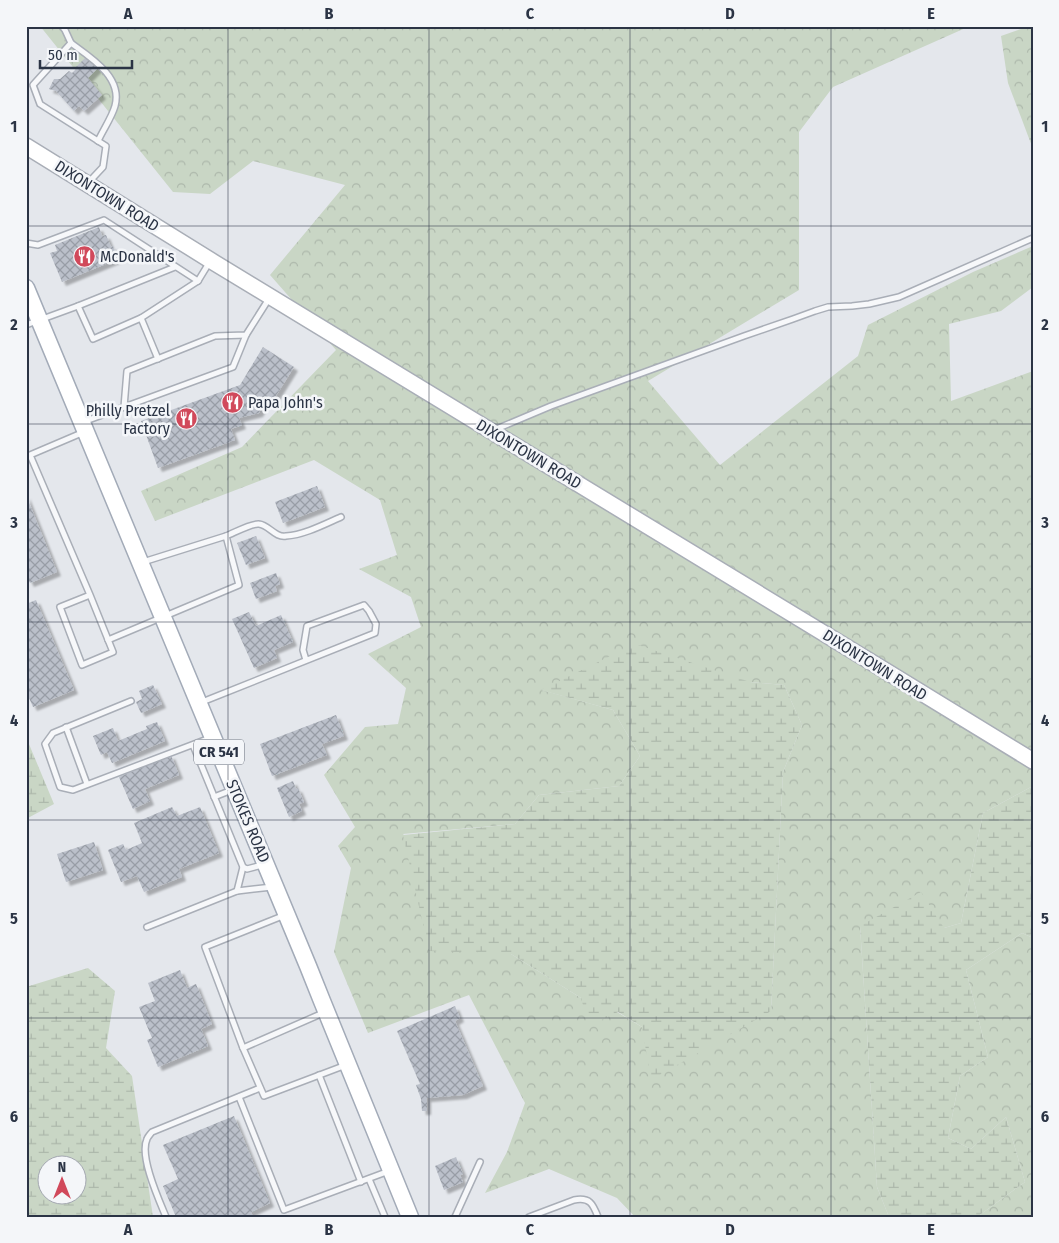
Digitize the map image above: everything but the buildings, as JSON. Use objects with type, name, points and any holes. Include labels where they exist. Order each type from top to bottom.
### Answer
[{"type":"main road","name":"STOKES ROAD","points":[[26,288],[33,323],[84,427],[266,864],[410,1217]]},
{"type":"street","name":"DIXONTOWN ROAD","points":[[26,146],[270,297],[1033,761]]},
{"type":"lane","points":[[62,26],[71,42],[96,61],[114,84],[117,96],[115,107],[98,141]]},
{"type":"lane","points":[[71,42],[33,85],[40,104],[106,146],[103,167],[88,183]]},
{"type":"lane","points":[[26,244],[38,246],[104,220],[198,282]]},
{"type":"lane","points":[[491,431],[551,406],[814,310],[869,304],[899,298],[1033,238]]},
{"type":"lane","points":[[78,306],[93,339],[141,318],[198,282],[210,260]]},
{"type":"lane","points":[[33,323],[175,267]]},
{"type":"lane","points":[[90,595],[60,607],[82,665],[113,652],[90,595],[30,455],[124,407],[233,367],[246,334],[270,297]]},
{"type":"lane","points":[[141,318],[158,359]]},
{"type":"lane","points":[[124,407],[127,371],[215,336],[246,334]]},
{"type":"lane","points":[[141,563],[226,536],[252,525],[259,524],[285,537],[298,534],[341,517]]},
{"type":"lane","points":[[108,640],[240,584],[226,536]]},
{"type":"lane","points":[[199,703],[375,634],[376,624],[364,605],[307,626],[303,650],[306,660]]},
{"type":"lane","points":[[131,701],[53,733],[45,744],[60,787],[73,790],[213,737]]},
{"type":"lane","points":[[66,727],[87,784]]},
{"type":"lane","points":[[193,745],[243,867],[237,891]]},
{"type":"lane","points":[[214,797],[235,789]]},
{"type":"lane","points":[[243,867],[247,868],[266,864]]},
{"type":"lane","points":[[147,927],[237,891],[275,886]]},
{"type":"lane","points":[[287,915],[205,947],[243,1048],[264,1096],[348,1064]]},
{"type":"lane","points":[[243,1048],[326,1012]]},
{"type":"lane","points":[[319,1075],[361,1182]]},
{"type":"lane","points":[[166,1217],[151,1181],[145,1148],[147,1138],[152,1132],[260,1088]]},
{"type":"lane","points":[[239,1097],[284,1210],[391,1170]]},
{"type":"lane","points":[[455,1217],[480,1162]]},
{"type":"lane","points":[[370,1178],[385,1217]]},
{"type":"lane","points":[[529,1217],[581,1199],[589,1201],[594,1206],[598,1217]]},
{"type":"green space","points":[[40,26],[970,26],[833,87],[799,132],[799,290],[648,381],[720,465],[858,356],[868,325],[973,272],[1033,246],[1033,287],[1001,311],[949,324],[951,401],[1033,371],[1033,788],[1031,787],[983,813],[961,923],[944,928],[860,926],[877,1187],[889,1217],[635,1217],[617,1198],[549,1169],[485,1193],[507,1152],[525,1103],[469,995],[368,1033],[334,952],[351,868],[338,846],[355,827],[324,775],[365,727],[398,724],[406,688],[368,654],[421,627],[411,597],[359,569],[397,555],[380,500],[314,460],[155,521],[141,491],[242,447],[336,350],[270,275],[345,185],[253,161],[210,194],[173,192]],"holes":[[[750,682],[784,685],[802,725],[783,772],[771,1011],[642,1027],[617,1012],[581,998],[511,954],[403,834],[515,824],[539,795],[619,786],[640,756],[613,710],[542,690]]]},
{"type":"green space","points":[[1033,26],[1033,149],[1008,83],[1001,36]]},
{"type":"green space","points":[[635,644],[750,682],[784,685],[802,725],[783,772],[771,1011],[651,1080],[642,1027],[618,1012],[589,1026],[581,998],[511,954],[429,951],[403,835],[515,824],[539,795],[619,786],[640,756],[613,710],[541,690]]},
{"type":"green space","points":[[26,737],[54,804],[26,819]]},
{"type":"green space","points":[[1031,787],[1033,788],[1033,938],[1022,933],[966,970],[988,1057],[960,1076],[948,1138],[971,1149],[1006,1117],[1025,1182],[977,1217],[889,1217],[877,1187],[860,926],[921,892],[944,928],[961,923],[983,813]]},
{"type":"green space","points":[[1022,933],[1033,938],[1033,1217],[977,1217],[1025,1182],[1006,1117],[971,1149],[948,1138],[960,1076],[988,1057],[966,970]]},
{"type":"green space","points":[[88,968],[115,991],[106,1048],[132,1076],[153,1217],[26,1217],[26,987]]},
{"type":"place","name":"McDonald's","points":[[84,256]]},
{"type":"place","name":"Papa John's","points":[[232,402]]},
{"type":"place","name":"Philly Pretzel Factory","points":[[186,419]]}]
